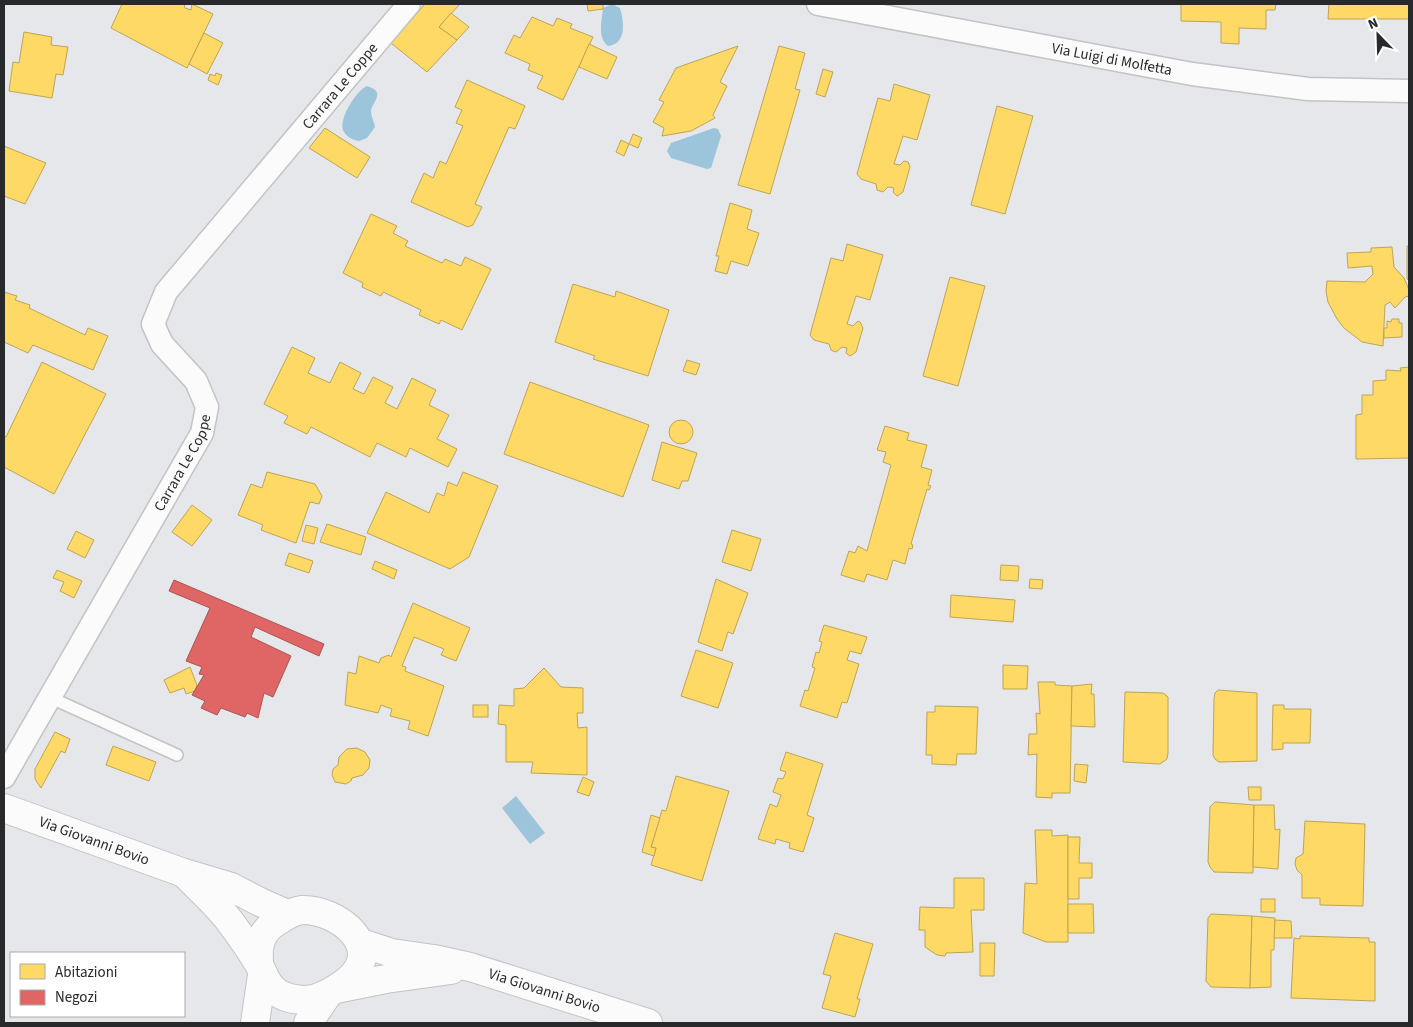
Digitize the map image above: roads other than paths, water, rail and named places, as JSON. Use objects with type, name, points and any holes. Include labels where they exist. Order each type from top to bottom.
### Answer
[{"type":"main road","name":"Via Giovanni Bovio","points":[[4,808],[184,873],[232,887],[287,914]]},
{"type":"main road","points":[[184,873],[230,921],[274,990],[291,999],[308,1000],[386,979],[470,968]]},
{"type":"main road","points":[[255,1023],[260,969],[260,944],[268,927],[287,914],[302,910],[320,913],[352,930],[361,944],[363,954],[359,967],[351,977],[332,992],[308,1023]]},
{"type":"main road","name":"Via Giovanni Bovio","points":[[361,944],[392,953],[434,959],[470,968],[648,1023]]},
{"type":"street","name":"Carrara Le Coppe","points":[[4,777],[202,434],[207,407],[196,381],[162,344],[153,324],[166,292],[409,4]]},
{"type":"street","name":"Via Luigi di Molfetta","points":[[818,4],[1192,74],[1308,89],[1409,91]]},
{"type":"lane","points":[[50,697],[177,755]]},
{"type":"water","points":[[612,4],[620,8],[623,32],[618,41],[608,46],[602,38],[601,23],[603,8]]},
{"type":"water","points":[[367,86],[373,88],[377,94],[371,111],[375,127],[367,138],[359,141],[346,135],[342,125],[349,105],[358,93]]},
{"type":"water","points":[[714,128],[718,129],[721,136],[711,168],[707,169],[671,158],[667,151],[671,143]]},
{"type":"water","points":[[516,796],[545,833],[530,844],[502,808]]}]
